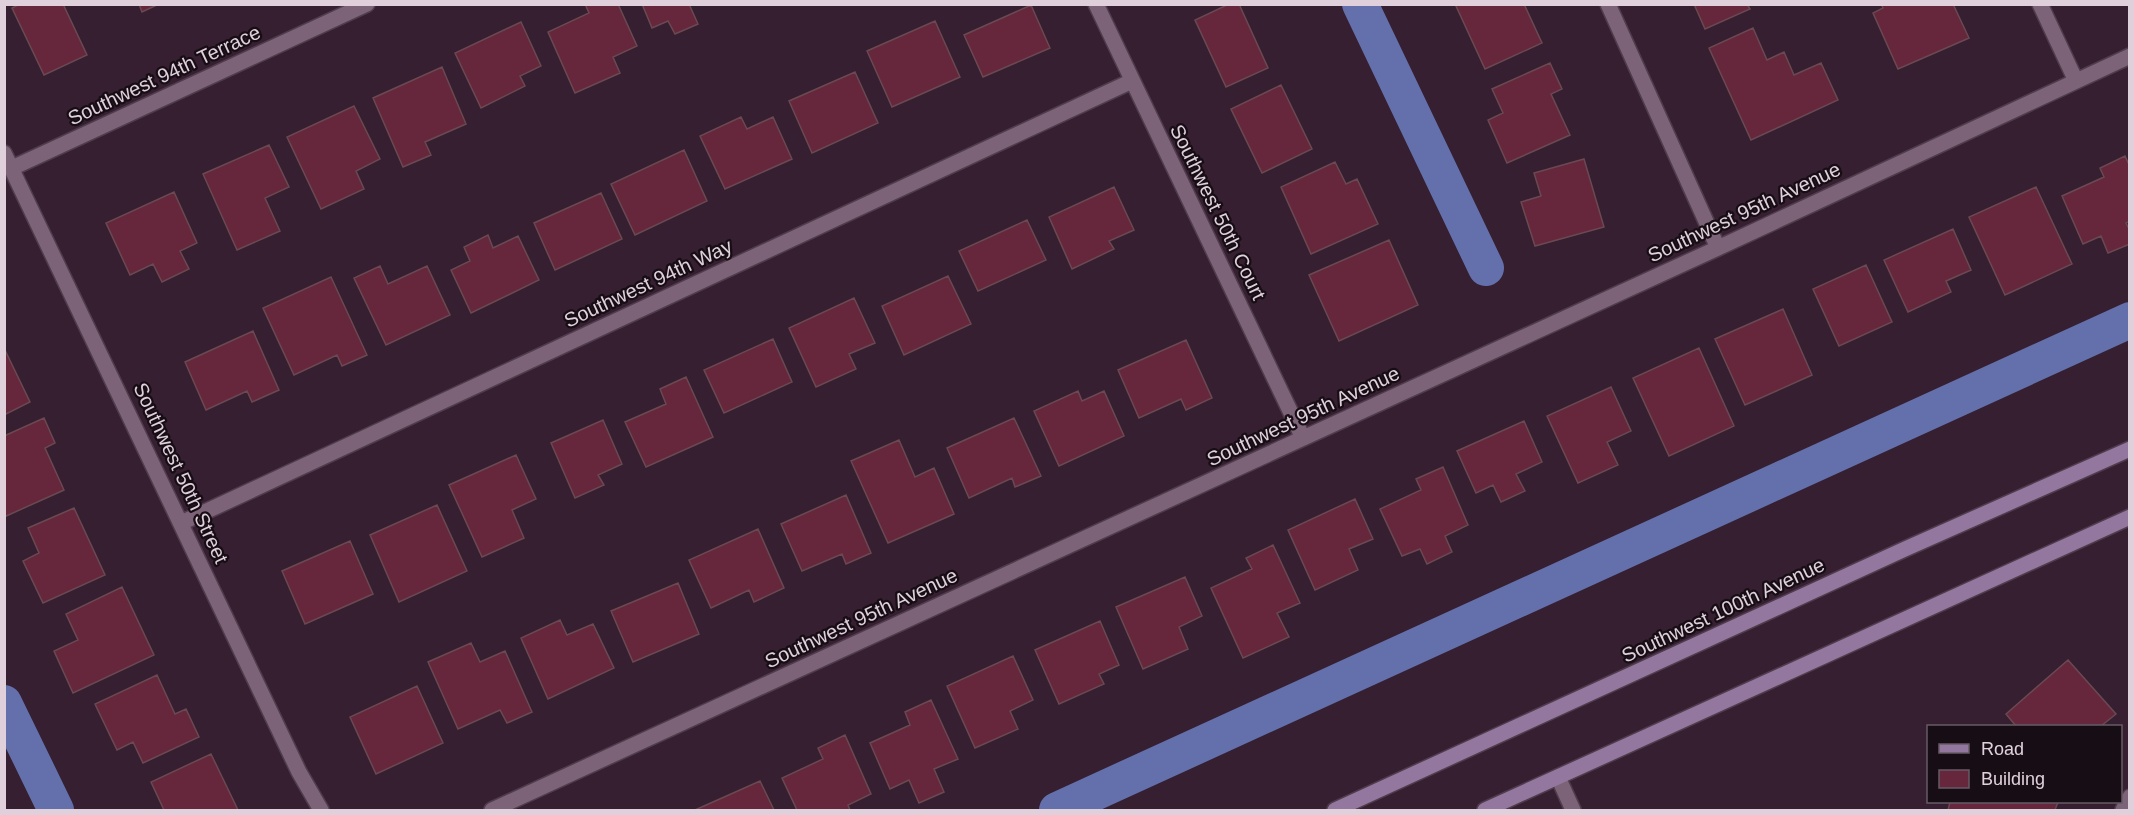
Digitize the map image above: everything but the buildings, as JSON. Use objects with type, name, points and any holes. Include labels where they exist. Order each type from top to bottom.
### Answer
[{"type":"main road","name":"Southwest 100th Avenue","points":[[1335,810],[1905,549],[2130,449]]},
{"type":"main road","points":[[1485,810],[2130,517]]},
{"type":"street","name":"Southwest 94th Terrace","points":[[12,168],[367,4]]},
{"type":"street","name":"Southwest 50th Court","points":[[1096,4],[1303,438]]},
{"type":"street","points":[[1608,4],[1718,248]]},
{"type":"street","points":[[2040,4],[2076,81]]},
{"type":"street","name":"Southwest 95th Avenue","points":[[492,810],[1718,248],[2130,56]]},
{"type":"street","name":"Southwest 94th Way","points":[[181,523],[1132,81]]},
{"type":"street","name":"Southwest 50th Street","points":[[4,153],[299,772],[321,810]]},
{"type":"street","points":[[1558,777],[1573,810]]},
{"type":"waterway","points":[[1360,4],[1486,268]]},
{"type":"waterway","points":[[1057,810],[2130,320]]},
{"type":"waterway","points":[[4,703],[56,810]]}]
